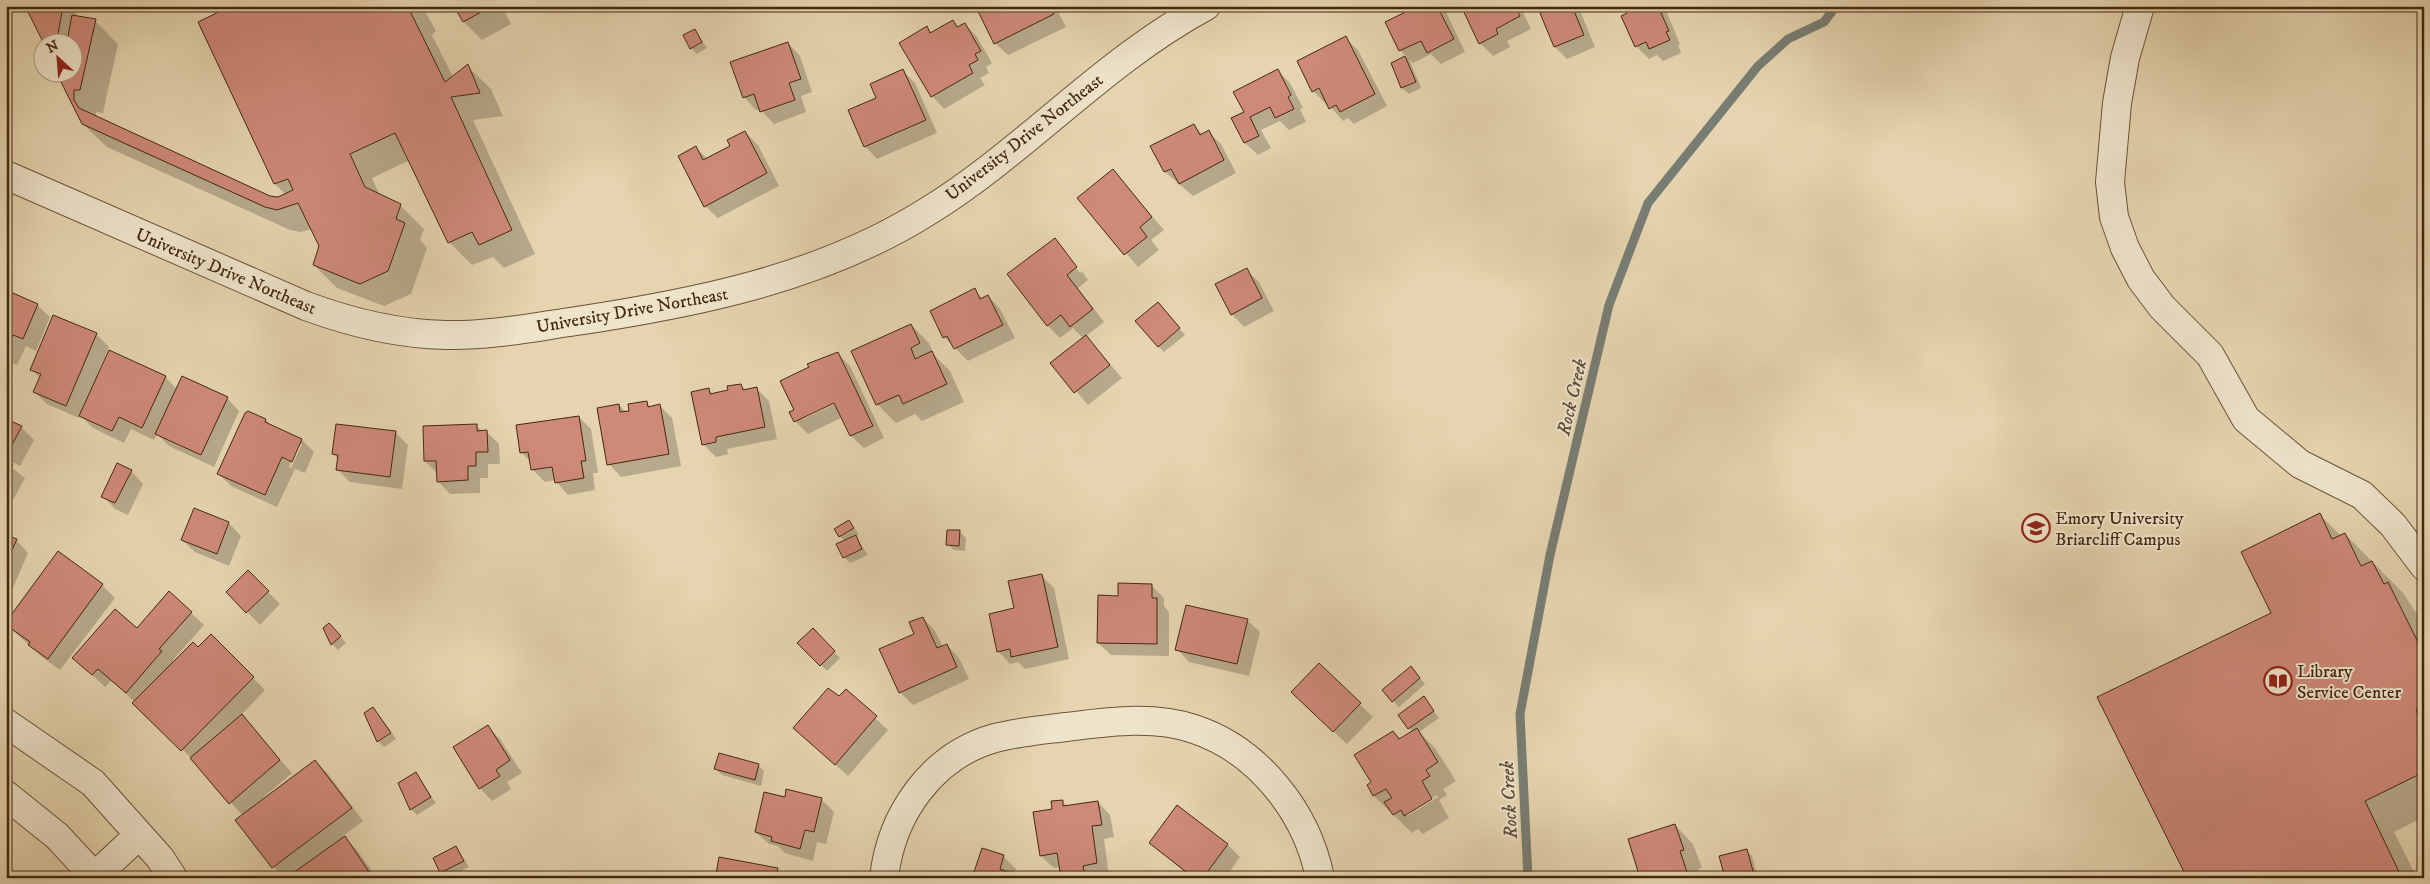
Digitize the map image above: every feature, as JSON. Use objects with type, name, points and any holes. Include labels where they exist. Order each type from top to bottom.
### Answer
[{"type":"street","name":"University Drive Northeast","points":[[6,174],[306,306],[339,318],[374,328],[406,332],[447,335],[492,334],[602,318],[736,291],[844,255],[910,222],[947,198],[997,163],[1137,48],[1206,6]]},
{"type":"street","points":[[2140,6],[2124,58],[2116,103],[2110,182],[2114,216],[2125,248],[2141,278],[2162,307],[2210,355],[2246,419],[2300,464],[2362,495],[2393,525],[2424,566]]},
{"type":"street","points":[[884,878],[890,850],[904,809],[918,789],[936,771],[956,757],[993,738],[1124,721],[1160,723],[1193,728],[1224,742],[1250,760],[1284,796],[1298,819],[1317,860],[1320,878]]},
{"type":"street","points":[[6,723],[93,783],[160,858],[173,878]]},
{"type":"street","points":[[6,795],[57,836],[95,877],[140,835]]},
{"type":"building","points":[[25,6],[63,6],[58,32],[38,32]]},
{"type":"building","points":[[231,6],[413,6],[410,11],[445,82],[468,64],[480,93],[451,97],[512,230],[479,245],[472,232],[448,243],[395,133],[350,154],[365,187],[401,204],[396,219],[405,223],[388,271],[360,284],[313,265],[319,246],[298,203],[277,210],[265,207],[82,124],[61,82],[82,82],[80,90],[74,90],[74,100],[79,108],[270,196],[278,197],[293,190],[288,179],[274,184],[198,22]]},
{"type":"building","points":[[454,6],[492,6],[463,22]]},
{"type":"building","points":[[1050,6],[1054,14],[994,44],[976,7]]},
{"type":"building","points":[[1418,6],[1437,6],[1454,39],[1427,53],[1421,41],[1399,51],[1385,22]]},
{"type":"building","points":[[1461,6],[1515,6],[1520,16],[1496,29],[1498,34],[1479,44]]},
{"type":"building","points":[[1543,6],[1572,6],[1584,35],[1554,47],[1540,13],[1545,11]]},
{"type":"building","points":[[1625,6],[1658,6],[1669,31],[1666,32],[1670,40],[1649,49],[1646,42],[1635,47],[1621,16],[1627,13]]},
{"type":"building","points":[[72,15],[96,19],[82,81],[82,32],[69,32]]},
{"type":"building","points":[[953,20],[957,27],[965,23],[981,51],[975,54],[978,60],[969,65],[973,73],[931,97],[899,43],[927,26],[930,33]]},
{"type":"building","points":[[695,29],[702,42],[690,49],[683,35]]},
{"type":"building","points":[[1346,36],[1375,94],[1340,112],[1336,105],[1329,109],[1319,88],[1312,92],[1297,61]]},
{"type":"building","points":[[788,42],[801,79],[789,83],[795,100],[760,112],[754,94],[743,98],[730,62]]},
{"type":"building","points":[[1405,56],[1416,82],[1401,88],[1391,63]]},
{"type":"building","points":[[903,69],[926,120],[864,147],[848,110],[876,98],[870,84]]},
{"type":"building","points":[[1278,69],[1291,95],[1288,97],[1294,109],[1275,118],[1270,107],[1250,117],[1259,136],[1244,143],[1231,118],[1244,112],[1233,92]]},
{"type":"building","points":[[1194,124],[1200,135],[1209,130],[1224,160],[1179,184],[1171,169],[1164,172],[1150,146]]},
{"type":"building","points":[[745,131],[767,173],[704,207],[678,156],[696,146],[703,160],[730,146],[727,140]]},
{"type":"building","points":[[1113,169],[1152,217],[1140,227],[1147,237],[1124,255],[1077,198]]},
{"type":"building","points":[[1055,238],[1077,267],[1067,275],[1093,309],[1070,327],[1061,315],[1047,326],[1007,274]]},
{"type":"building","points":[[1247,268],[1262,298],[1231,315],[1215,284]]},
{"type":"building","points":[[975,288],[980,299],[988,295],[1003,325],[954,349],[947,336],[943,338],[930,311]]},
{"type":"building","points":[[6,290],[38,304],[23,339],[13,335],[6,350]]},
{"type":"building","points":[[1158,302],[1180,328],[1158,347],[1135,321]]},
{"type":"building","points":[[53,315],[97,333],[66,406],[33,392],[41,374],[30,370]]},
{"type":"building","points":[[911,324],[920,343],[911,348],[915,359],[932,351],[947,384],[903,404],[899,395],[876,405],[851,351]]},
{"type":"building","points":[[1086,335],[1110,365],[1074,393],[1050,363]]},
{"type":"building","points":[[109,350],[166,376],[142,428],[119,417],[112,431],[79,416]]},
{"type":"building","points":[[838,352],[873,426],[850,436],[834,403],[794,422],[789,412],[794,410],[780,381],[809,367],[807,364]]},
{"type":"building","points":[[182,376],[228,397],[201,455],[155,434]]},
{"type":"building","points":[[741,384],[743,390],[757,387],[765,427],[716,437],[716,442],[702,445],[691,392],[709,388],[710,394],[728,390],[727,386]]},
{"type":"building","points":[[647,401],[648,407],[660,404],[669,454],[607,465],[597,408],[619,404],[620,412],[629,411],[628,404]]},
{"type":"building","points":[[248,411],[266,419],[265,422],[302,439],[292,462],[282,457],[265,495],[217,474],[245,413]]},
{"type":"building","points":[[579,416],[586,461],[581,461],[584,478],[555,483],[552,467],[531,470],[528,452],[520,453],[516,425]]},
{"type":"building","points":[[6,419],[22,426],[7,454],[6,454]]},
{"type":"building","points":[[336,424],[396,431],[390,477],[336,470],[338,455],[332,454]]},
{"type":"building","points":[[477,424],[477,431],[487,430],[488,452],[476,452],[476,466],[468,466],[468,480],[437,482],[436,461],[424,461],[423,426]]},
{"type":"building","points":[[6,461],[13,465],[6,477]]},
{"type":"building","points":[[117,463],[132,470],[115,503],[101,497]]},
{"type":"building","points":[[194,508],[229,522],[217,554],[181,540]]},
{"type":"building","name":"Library Service Center","points":[[2320,513],[2332,539],[2345,533],[2361,566],[2372,561],[2384,584],[2388,582],[2423,652],[2419,654],[2424,664],[2424,706],[2416,710],[2424,726],[2424,772],[2365,801],[2402,878],[2187,878],[2097,697],[2271,613],[2241,552]]},
{"type":"building","points":[[849,520],[854,528],[839,537],[834,529]]},
{"type":"building","points":[[947,530],[960,530],[959,546],[946,545]]},
{"type":"building","points":[[6,535],[17,539],[6,563]]},
{"type":"building","points":[[856,535],[862,549],[843,558],[836,544]]},
{"type":"building","points":[[58,551],[103,584],[48,659],[28,645],[30,642],[6,625],[6,622]]},
{"type":"building","points":[[248,570],[269,591],[246,613],[226,592]]},
{"type":"building","points":[[1042,574],[1058,647],[1011,657],[1010,649],[997,652],[989,614],[1014,608],[1008,581]]},
{"type":"building","points":[[1118,583],[1152,584],[1152,598],[1157,598],[1157,644],[1097,643],[1098,595],[1118,596]]},
{"type":"building","points":[[169,591],[192,612],[159,649],[162,651],[126,693],[98,669],[92,675],[72,658],[115,609],[137,628]]},
{"type":"building","points":[[1186,605],[1248,619],[1237,664],[1175,650]]},
{"type":"building","points":[[923,617],[937,648],[947,644],[957,667],[899,693],[879,649],[914,634],[909,622]]},
{"type":"building","points":[[329,623],[341,636],[331,645],[323,628]]},
{"type":"building","points":[[813,628],[835,651],[820,666],[797,643]]},
{"type":"building","points":[[211,634],[254,677],[181,751],[132,703],[193,642],[198,647]]},
{"type":"building","points":[[1319,663],[1361,703],[1333,732],[1291,692]]},
{"type":"building","points":[[1411,666],[1420,678],[1392,702],[1382,690]]},
{"type":"building","points":[[828,688],[839,696],[846,689],[877,716],[835,765],[793,728]]},
{"type":"building","points":[[1424,696],[1434,711],[1408,729],[1398,715]]},
{"type":"building","points":[[373,707],[391,733],[377,742],[364,713]]},
{"type":"building","points":[[242,714],[280,760],[229,804],[190,758]]},
{"type":"building","points":[[488,725],[510,760],[496,770],[500,776],[479,789],[453,747]]},
{"type":"building","points":[[1417,728],[1438,762],[1426,770],[1430,776],[1422,781],[1432,799],[1404,816],[1401,810],[1393,815],[1384,802],[1392,798],[1386,789],[1373,796],[1367,785],[1371,782],[1354,755],[1393,731],[1399,739]]},
{"type":"building","points":[[719,753],[759,764],[755,780],[714,769]]},
{"type":"building","points":[[315,760],[352,808],[272,868],[235,820]]},
{"type":"building","points":[[416,772],[431,797],[410,810],[398,783]]},
{"type":"building","points":[[786,789],[822,798],[814,832],[805,830],[800,849],[771,841],[772,837],[755,832],[764,792],[785,797]]},
{"type":"building","points":[[1063,800],[1063,806],[1098,801],[1102,825],[1092,826],[1097,863],[1083,866],[1085,878],[1061,878],[1057,853],[1040,856],[1033,812],[1052,809],[1051,801]]},
{"type":"building","points":[[1177,805],[1228,844],[1203,878],[1194,878],[1149,843]]},
{"type":"building","points":[[1675,824],[1684,850],[1680,851],[1689,878],[1640,878],[1628,839]]},
{"type":"building","points":[[345,836],[373,878],[286,878]]},
{"type":"building","points":[[456,846],[464,861],[440,873],[433,858]]},
{"type":"building","points":[[982,848],[1004,855],[1000,869],[1014,874],[1014,878],[972,878]]},
{"type":"building","points":[[1747,849],[1754,875],[1725,878],[1719,856]]},
{"type":"building","points":[[719,857],[778,868],[776,878],[737,878],[716,874]]},
{"type":"waterway","name":"Rock Creek","points":[[1528,878],[1520,714],[1550,555],[1609,305],[1648,203],[1758,66],[1788,39],[1824,22],[1836,6]]},
{"type":"place","name":"Emory University Briarcliff Campus","points":[[2036,528]]},
{"type":"place","name":"Library Service Center","points":[[2278,681]]}]
